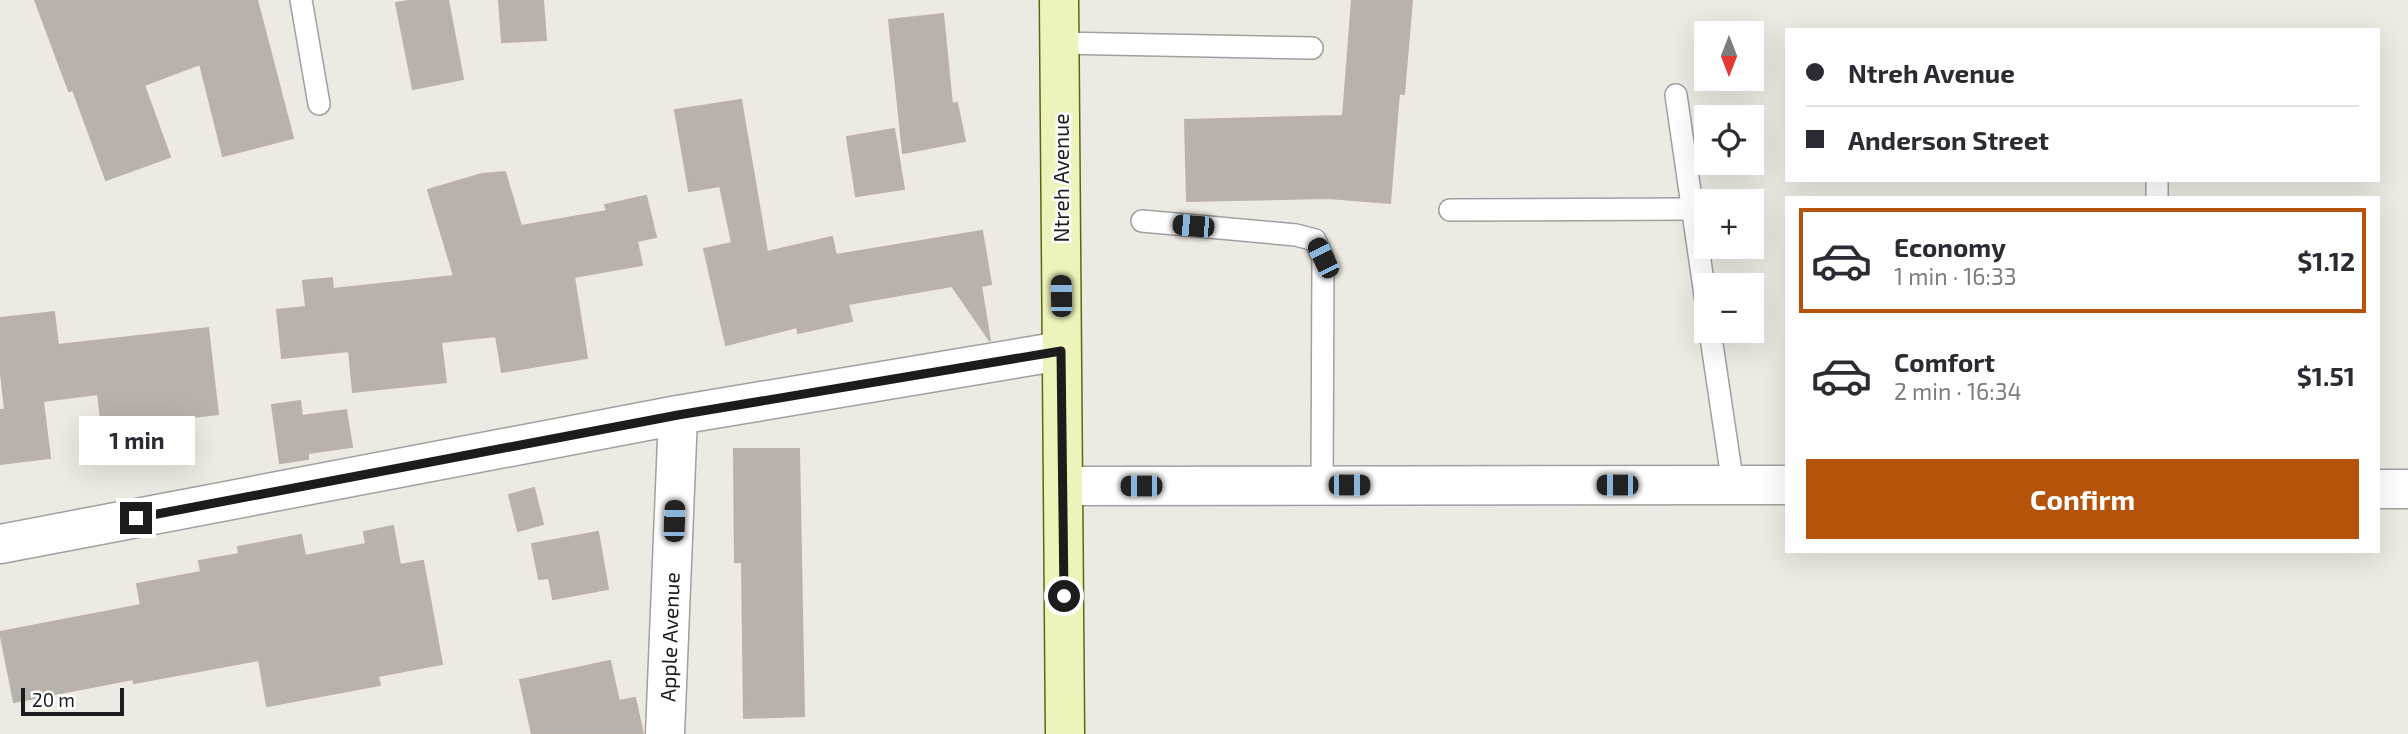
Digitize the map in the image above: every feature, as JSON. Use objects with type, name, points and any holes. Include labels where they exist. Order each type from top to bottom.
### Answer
[{"type":"street","name":"Ntreh Avenue","points":[[1059,0],[1065,734]]},
{"type":"street","points":[[0,544],[678,415],[1061,351]]},
{"type":"street","name":"Apple Avenue","points":[[665,734],[678,415]]},
{"type":"street","points":[[1064,486],[1785,485]]},
{"type":"street","points":[[2380,489],[2408,489]]},
{"type":"lane","points":[[301,0],[319,104]]},
{"type":"lane","points":[[1059,43],[1312,48]]},
{"type":"lane","points":[[1676,95],[1702,273]]},
{"type":"lane","points":[[1450,210],[1693,209]]},
{"type":"lane","points":[[1142,222],[1296,234],[1315,240],[1323,258],[1322,485]]},
{"type":"lane","points":[[1712,343],[1733,485]]},
{"type":"building","points":[[35,0],[257,0],[293,138],[223,156],[200,64],[144,85],[170,157],[106,180],[73,90],[69,91]]},
{"type":"building","points":[[448,0],[463,79],[413,89],[396,3]]},
{"type":"building","points":[[499,0],[543,0],[546,40],[502,42]]},
{"type":"building","points":[[1352,0],[1412,0],[1404,94],[1399,93],[1390,203],[1328,198],[1187,201],[1185,120],[1343,116]]},
{"type":"building","points":[[943,14],[952,104],[957,103],[965,141],[903,153],[889,20]]},
{"type":"building","points":[[741,100],[767,252],[832,237],[836,255],[982,231],[991,284],[981,286],[990,341],[952,286],[848,304],[852,321],[798,333],[797,327],[726,345],[704,249],[732,243],[720,186],[689,191],[675,110]]},
{"type":"building","points":[[894,129],[904,189],[856,196],[847,137]]},
{"type":"building","points":[[505,172],[521,226],[607,211],[605,205],[646,196],[656,237],[637,241],[642,265],[574,277],[587,358],[502,372],[496,336],[441,342],[446,382],[353,392],[349,351],[282,358],[277,310],[306,307],[303,281],[332,278],[333,289],[454,276],[428,190],[482,174]]},
{"type":"building","points":[[54,312],[58,345],[208,328],[218,414],[102,427],[98,394],[43,401],[50,458],[0,464],[0,410],[5,410],[0,365],[0,318]]},
{"type":"building","points":[[300,401],[302,416],[346,410],[352,447],[308,453],[308,459],[280,463],[272,405]]},
{"type":"building","points":[[734,449],[799,449],[804,716],[744,718],[742,562],[735,562]]},
{"type":"building","points":[[534,488],[543,524],[518,531],[509,495]]},
{"type":"building","points":[[393,526],[400,565],[423,561],[442,664],[378,676],[380,685],[267,706],[259,660],[134,683],[133,679],[14,702],[0,632],[141,605],[137,584],[201,572],[199,561],[239,554],[238,547],[301,535],[305,556],[366,544],[364,532]]},
{"type":"building","points":[[598,532],[608,589],[553,599],[549,578],[539,579],[532,544]]},
{"type":"building","points":[[610,661],[619,701],[635,698],[643,734],[532,734],[520,680]]},
{"type":"route","points":[[136,518],[678,415],[1061,351],[1064,596]]}]
